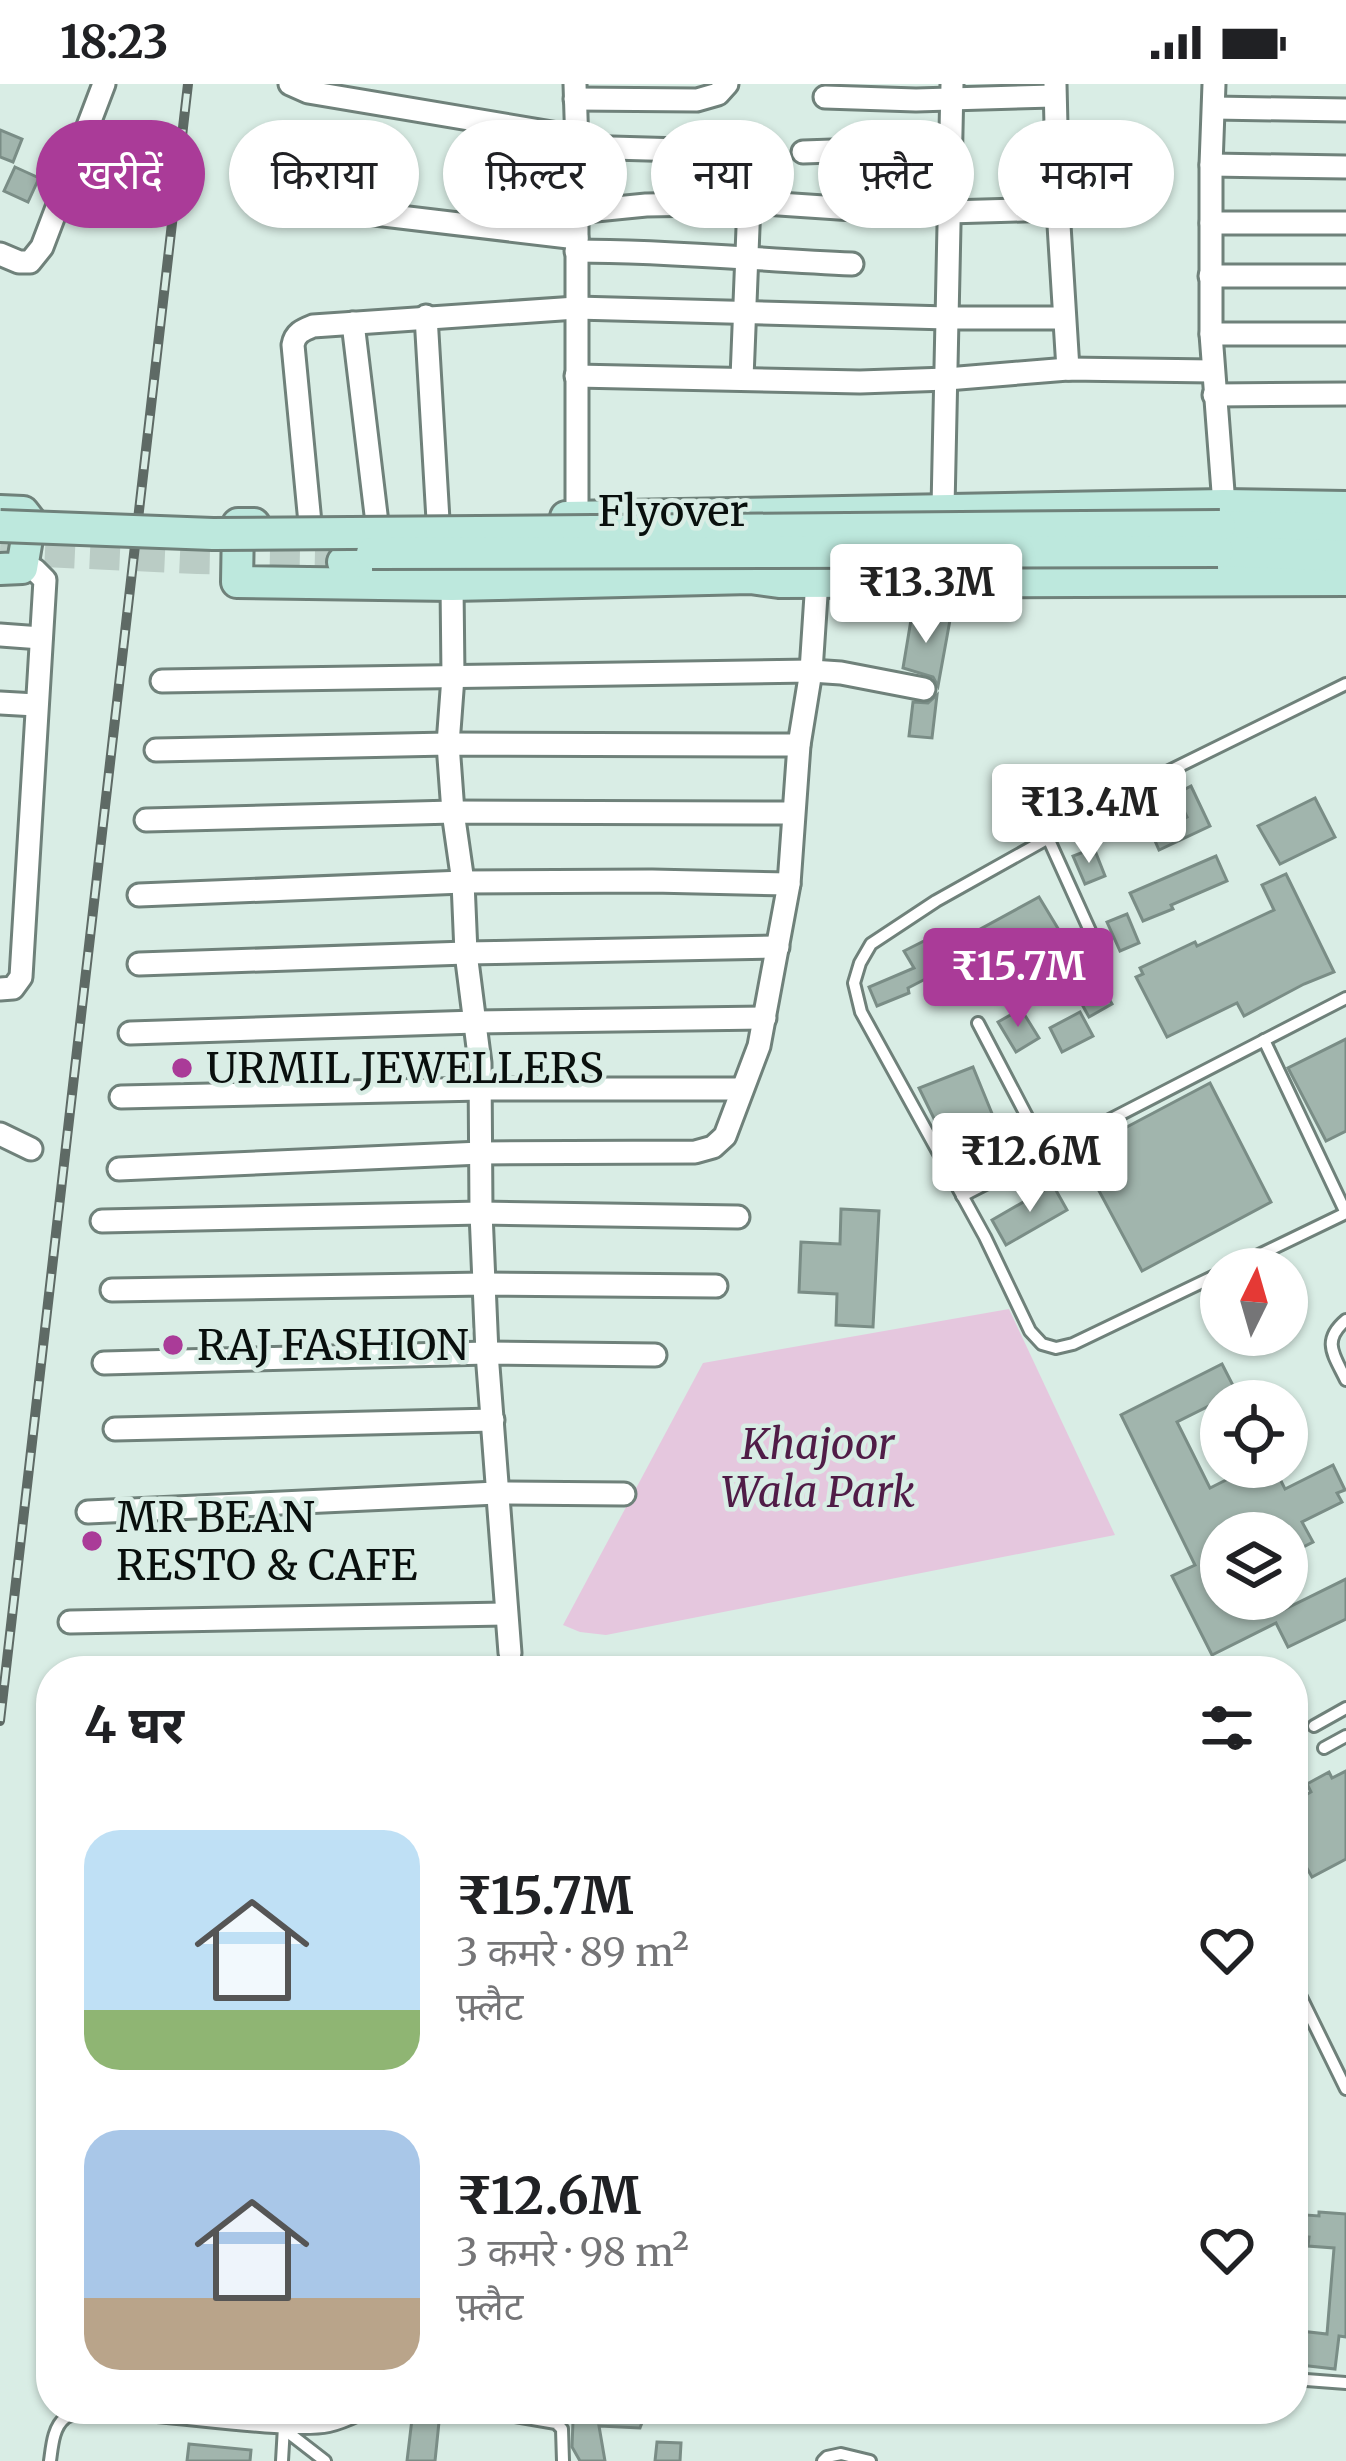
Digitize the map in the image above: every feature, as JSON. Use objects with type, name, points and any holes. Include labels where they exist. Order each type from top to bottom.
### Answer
[{"type":"street","points":[[0,254],[29,262],[42,247],[104,84]]},
{"type":"street","points":[[290,84],[308,92],[459,120]]},
{"type":"street","points":[[575,91],[697,100],[718,94],[727,84]]},
{"type":"street","points":[[1214,84],[1211,334],[1224,505]]},
{"type":"street","points":[[825,97],[1054,90],[1055,120]]},
{"type":"street","points":[[1214,108],[1346,110]]},
{"type":"street","points":[[802,152],[818,151]]},
{"type":"street","points":[[1211,165],[1346,167]]},
{"type":"street","points":[[419,221],[577,244],[853,264]]},
{"type":"street","points":[[1210,223],[1346,223]]},
{"type":"street","points":[[576,228],[577,517]]},
{"type":"street","points":[[742,378],[748,228]]},
{"type":"street","points":[[943,508],[948,228]]},
{"type":"street","points":[[1059,228],[1068,369]]},
{"type":"street","points":[[1210,275],[1346,276]]},
{"type":"street","points":[[310,524],[292,345],[301,331],[313,326],[576,308],[1064,318]]},
{"type":"street","points":[[426,316],[438,520]]},
{"type":"street","points":[[353,322],[377,523]]},
{"type":"street","points":[[1211,334],[1346,334]]},
{"type":"street","points":[[577,376],[860,382],[1068,369],[1212,370]]},
{"type":"street","points":[[1214,395],[1346,394]]},
{"type":"street","points":[[1346,507],[943,508],[238,524],[237,582],[1346,580]]},
{"type":"street","points":[[0,511],[28,516],[8,560],[35,570],[45,580],[20,977],[13,988],[1,992]]},
{"type":"street","points":[[764,580],[736,561],[717,557],[343,551],[715,536],[765,512]]},
{"type":"street","points":[[764,580],[765,512]]},
{"type":"street","name":"Flyover","points":[[0,526],[213,534],[1196,526],[1346,529]]},
{"type":"street","name":"Flyover","points":[[8,560],[211,554],[1218,551],[1346,556]]},
{"type":"street","points":[[119,1169],[482,1153],[695,1152],[713,1147],[725,1136],[765,1018],[789,884],[818,580]]},
{"type":"street","points":[[452,585],[448,744],[481,1089],[487,1353],[510,1653]]},
{"type":"street","points":[[0,635],[41,638]]},
{"type":"street","points":[[162,681],[811,671],[924,689]]},
{"type":"street","points":[[0,703],[36,705]]},
{"type":"street","points":[[156,750],[448,744],[799,745]]},
{"type":"street","points":[[146,820],[453,812],[793,813]]},
{"type":"street","points":[[139,896],[463,882],[789,884]]},
{"type":"street","points":[[139,964],[778,947]]},
{"type":"street","points":[[130,1033],[765,1018]]},
{"type":"street","points":[[121,1097],[481,1089],[742,1090]]},
{"type":"street","points":[[0,1134],[31,1149]]},
{"type":"street","points":[[102,1221],[482,1213],[738,1216]]},
{"type":"street","points":[[112,1290],[716,1286]]},
{"type":"street","points":[[104,1363],[487,1353],[655,1355]]},
{"type":"street","points":[[116,1430],[493,1420]]},
{"type":"street","points":[[88,1512],[497,1492],[624,1494]]},
{"type":"street","points":[[70,1622],[505,1615]]},
{"type":"lane","points":[[1200,1283],[1072,1344],[1056,1348],[1042,1344],[1030,1331],[861,1012],[854,983],[871,944],[936,901],[1160,775],[1346,684]]},
{"type":"lane","points":[[1048,838],[1100,953]]},
{"type":"lane","points":[[962,1196],[1346,998]]},
{"type":"lane","points":[[978,1023],[1046,1153]]},
{"type":"lane","points":[[1264,1040],[1346,1213],[1274,1248]]},
{"type":"lane","points":[[1346,1320],[1332,1335],[1331,1346],[1346,1380]]},
{"type":"lane","points":[[1314,1726],[1346,1708]]},
{"type":"lane","points":[[1324,1748],[1346,1736]]},
{"type":"lane","points":[[1308,2019],[1346,2089]]},
{"type":"lane","points":[[1308,2380],[1346,2383]]},
{"type":"lane","points":[[50,2461],[59,2424]]},
{"type":"lane","points":[[230,2424],[284,2429],[335,2424]]},
{"type":"lane","points":[[282,2461],[284,2424]]},
{"type":"lane","points":[[558,2424],[563,2461]]},
{"type":"lane","points":[[284,2429],[325,2461]]},
{"type":"lane","points":[[824,2461],[841,2454],[869,2461]]},
{"type":"green space","name":"Khajoor Wala Park","points":[[1009,1309],[1115,1535],[606,1635],[563,1625],[703,1363]]},
{"type":"building","points":[[0,130],[22,139],[13,162],[0,157]]},
{"type":"building","points":[[15,167],[36,177],[28,202],[4,191]]},
{"type":"building","points":[[912,614],[950,620],[938,686],[933,677],[903,668]]},
{"type":"building","points":[[937,695],[932,738],[909,736],[913,702],[928,703]]},
{"type":"building","points":[[1191,786],[1210,826],[1159,850],[1152,834],[1187,817],[1176,794]]},
{"type":"building","points":[[1315,798],[1335,837],[1280,864],[1258,826]]},
{"type":"building","points":[[1094,848],[1105,876],[1085,884],[1073,856]]},
{"type":"building","points":[[1216,856],[1227,881],[1143,921],[1130,893]]},
{"type":"building","points":[[1286,874],[1334,972],[1244,1016],[1237,1003],[1167,1037],[1136,977],[1143,974],[1140,968],[1274,910],[1262,885]]},
{"type":"building","points":[[1039,897],[1071,950],[991,993],[970,956],[908,988],[909,993],[877,1006],[869,987],[914,968],[904,951],[930,938],[938,952]]},
{"type":"building","points":[[1127,914],[1139,943],[1120,951],[1107,922]]},
{"type":"building","points":[[1093,971],[1112,1004],[1089,1017],[1069,981]]},
{"type":"building","points":[[1021,1009],[1039,1038],[1016,1052],[998,1022]]},
{"type":"building","points":[[1080,1012],[1093,1036],[1062,1052],[1050,1028]]},
{"type":"building","points":[[1346,1039],[1346,1131],[1326,1141],[1288,1068]]},
{"type":"building","points":[[973,1067],[993,1116],[944,1139],[919,1088]]},
{"type":"building","points":[[1210,1083],[1271,1202],[1142,1271],[1076,1148],[1104,1134],[1106,1138]]},
{"type":"building","points":[[1053,1185],[1067,1210],[1006,1245],[992,1220]]},
{"type":"building","points":[[841,1209],[879,1211],[873,1327],[836,1325],[837,1294],[799,1292],[801,1242],[840,1244]]},
{"type":"building","points":[[1222,1364],[1230,1380],[1200,1380],[1200,1410],[1177,1422],[1200,1468],[1200,1488],[1308,1488],[1308,1478],[1333,1465],[1345,1490],[1337,1493],[1342,1502],[1308,1519],[1308,1512],[1200,1512],[1200,1620],[1308,1620],[1308,1598],[1346,1579],[1346,1619],[1288,1647],[1276,1623],[1212,1655],[1172,1576],[1195,1565],[1121,1415]]},
{"type":"building","points":[[1346,1771],[1346,1859],[1312,1877],[1308,1870],[1308,1783],[1329,1772],[1332,1778]]},
{"type":"building","points":[[1319,2212],[1346,2214],[1346,2337],[1339,2336],[1335,2369],[1308,2366],[1308,2332],[1327,2334],[1334,2248],[1308,2246],[1308,2215],[1319,2216]]},
{"type":"building","points":[[411,2424],[439,2424],[435,2461],[407,2461]]},
{"type":"building","points":[[573,2424],[641,2424],[640,2428],[599,2426],[605,2461],[580,2461],[572,2447]]},
{"type":"building","points":[[657,2442],[681,2443],[680,2461],[655,2461]]},
{"type":"building","points":[[189,2444],[251,2450],[250,2461],[187,2461]]},
{"type":"tunnel","points":[[0,550],[343,562]]},
{"type":"railway","points":[[0,1721],[188,84]]},
{"type":"place","name":"URMIL JEWELLERS","points":[[182,1068]]},
{"type":"place","name":"RAJ FASHION","points":[[173,1345]]},
{"type":"place","name":"MR BEAN RESTO & CAFE","points":[[92,1541]]}]
